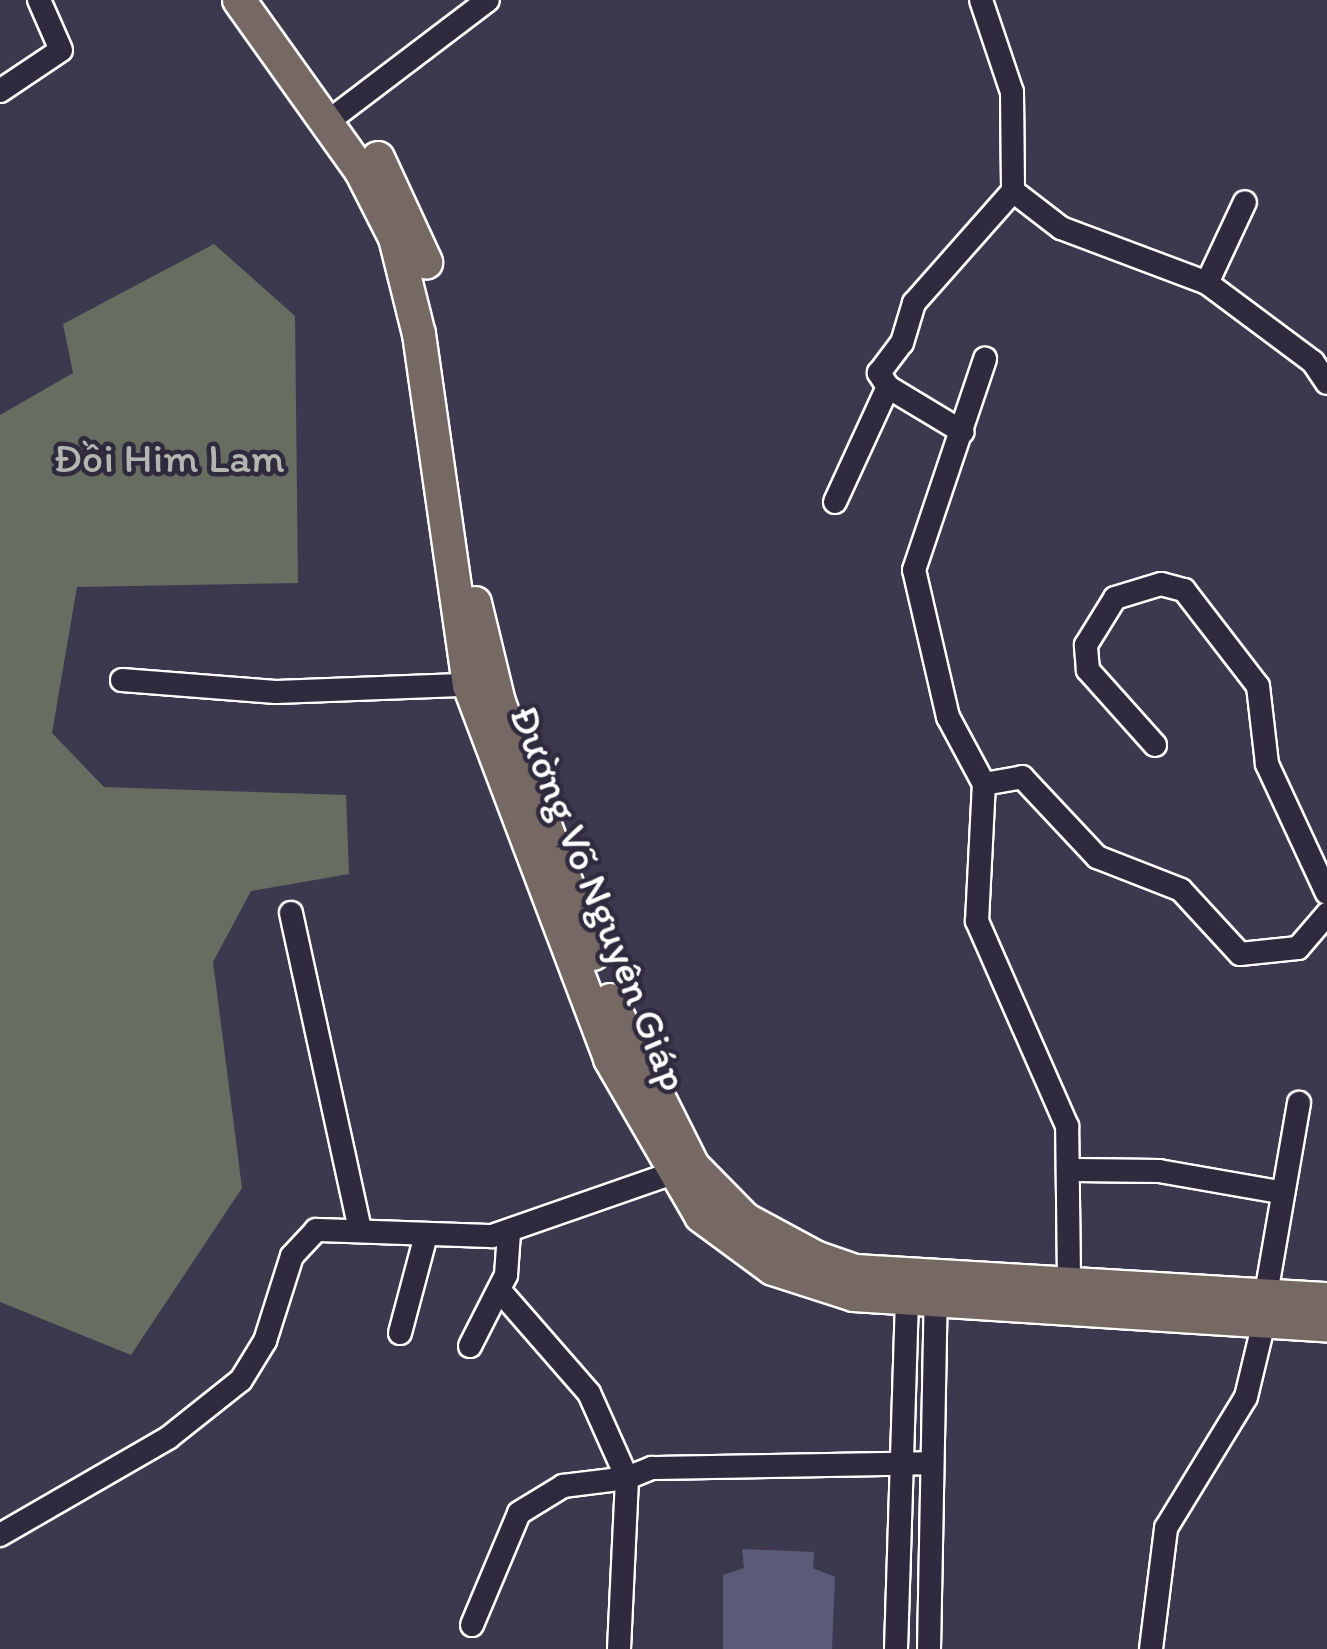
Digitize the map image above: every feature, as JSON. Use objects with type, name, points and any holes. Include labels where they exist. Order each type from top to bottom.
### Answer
[{"type":"highway","name":"Đường Võ Nguyên Giáp","points":[[239,0],[404,201],[427,264],[481,683],[701,1216],[773,1269],[854,1295],[1265,1308],[1327,1299]]},
{"type":"highway","name":"Đường Võ Nguyên Giáp","points":[[268,0],[335,116]]},
{"type":"highway","name":"Đường Võ Nguyên Giáp","points":[[682,1172],[757,1227],[855,1270],[1069,1279],[1265,1308],[1327,1326]]},
{"type":"street","points":[[0,91],[61,50],[40,0]]},
{"type":"street","points":[[335,116],[488,0]]},
{"type":"street","points":[[963,432],[888,388],[878,372],[902,343],[914,303],[1013,191],[1012,92],[981,0]]},
{"type":"street","points":[[1013,191],[1062,228],[1208,282],[1313,362],[1327,384]]},
{"type":"street","points":[[1208,282],[1244,202]]},
{"type":"street","points":[[985,358],[914,570],[948,717],[984,784],[977,920],[1068,1126],[1074,1170],[1069,1279]]},
{"type":"street","points":[[835,502],[888,388]]},
{"type":"street","points":[[1155,745],[1088,670],[1086,645],[1115,598],[1161,584],[1184,590],[1258,686],[1267,764],[1327,893]]},
{"type":"street","points":[[122,680],[276,692],[481,683]]},
{"type":"street","points":[[984,784],[1022,777],[1097,857],[1182,890],[1240,954],[1298,948],[1327,914]]},
{"type":"street","points":[[291,914],[360,1230]]},
{"type":"street","points":[[1151,1649],[1166,1528],[1246,1398],[1265,1308],[1279,1192],[1298,1103]]},
{"type":"street","points":[[1074,1170],[1159,1171],[1279,1192]]},
{"type":"street","points":[[0,1535],[168,1438],[228,1392],[265,1342],[300,1242],[316,1230],[426,1235],[509,1233],[682,1172]]},
{"type":"street","points":[[470,1346],[500,1291],[509,1233]]},
{"type":"street","points":[[400,1333],[426,1235]]},
{"type":"street","points":[[500,1291],[564,1356],[626,1478],[619,1649]]},
{"type":"street","points":[[921,1298],[931,1463],[929,1643],[896,1642],[902,1462],[921,1298]]},
{"type":"street","points":[[472,1625],[520,1512],[564,1486],[626,1478],[652,1468],[931,1463]]},
{"type":"green space","name":"Đồi Him Lam","points":[[214,244],[295,316],[298,583],[77,587],[52,733],[104,787],[346,795],[349,874],[251,891],[213,962],[242,1188],[131,1355],[0,1302],[0,415],[73,373],[63,324]]},
{"type":"building","points":[[742,1549],[814,1552],[813,1568],[835,1577],[832,1649],[723,1649],[723,1575],[744,1568]]}]
